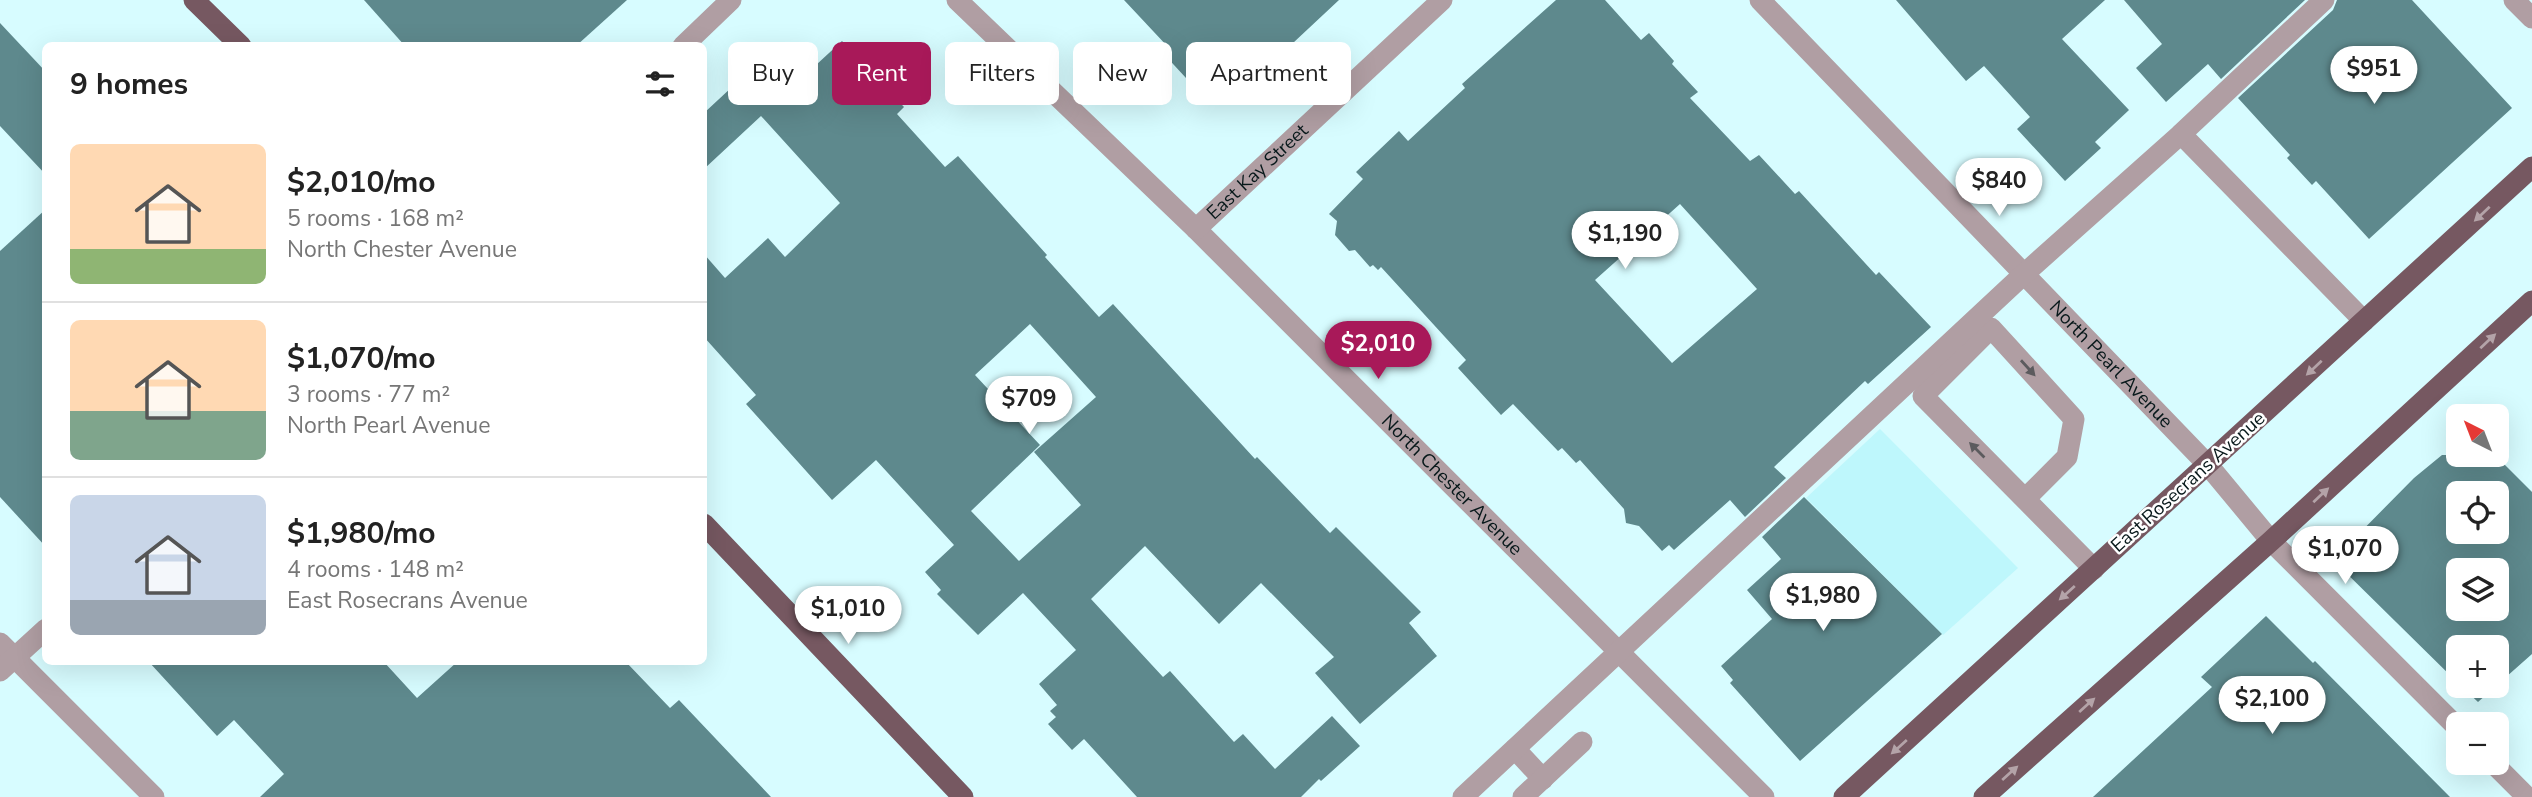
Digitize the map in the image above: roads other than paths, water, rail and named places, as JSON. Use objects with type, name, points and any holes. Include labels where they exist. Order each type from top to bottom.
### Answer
[{"type":"main road","points":[[194,0],[237,42]]},
{"type":"main road","name":"East Rosecrans Avenue","points":[[1844,797],[2532,167]]},
{"type":"main road","points":[[1984,797],[2271,541],[2532,301]]},
{"type":"main road","points":[[707,527],[962,797]]},
{"type":"street","points":[[687,42],[731,0]]},
{"type":"street","name":"North Chester Avenue","points":[[957,0],[1196,229],[1764,797]]},
{"type":"street","name":"East Kay Street","points":[[1196,229],[1442,0]]},
{"type":"street","name":"North Pearl Avenue","points":[[1760,0],[2208,465],[2271,541],[2446,716]]},
{"type":"street","points":[[1463,797],[2024,274],[2181,134],[2324,0]]},
{"type":"street","points":[[2514,0],[2532,18]]},
{"type":"street","points":[[2181,134],[2364,321]]},
{"type":"street","points":[[2026,498],[2067,457],[2074,419],[1991,328],[1923,396],[2094,569]]},
{"type":"street","points":[[42,632],[5,657],[154,797]]},
{"type":"street","points":[[1523,797],[1582,742]]},
{"type":"street","points":[[1515,749],[1543,779]]},
{"type":"street","points":[[2505,775],[2527,797]]}]
